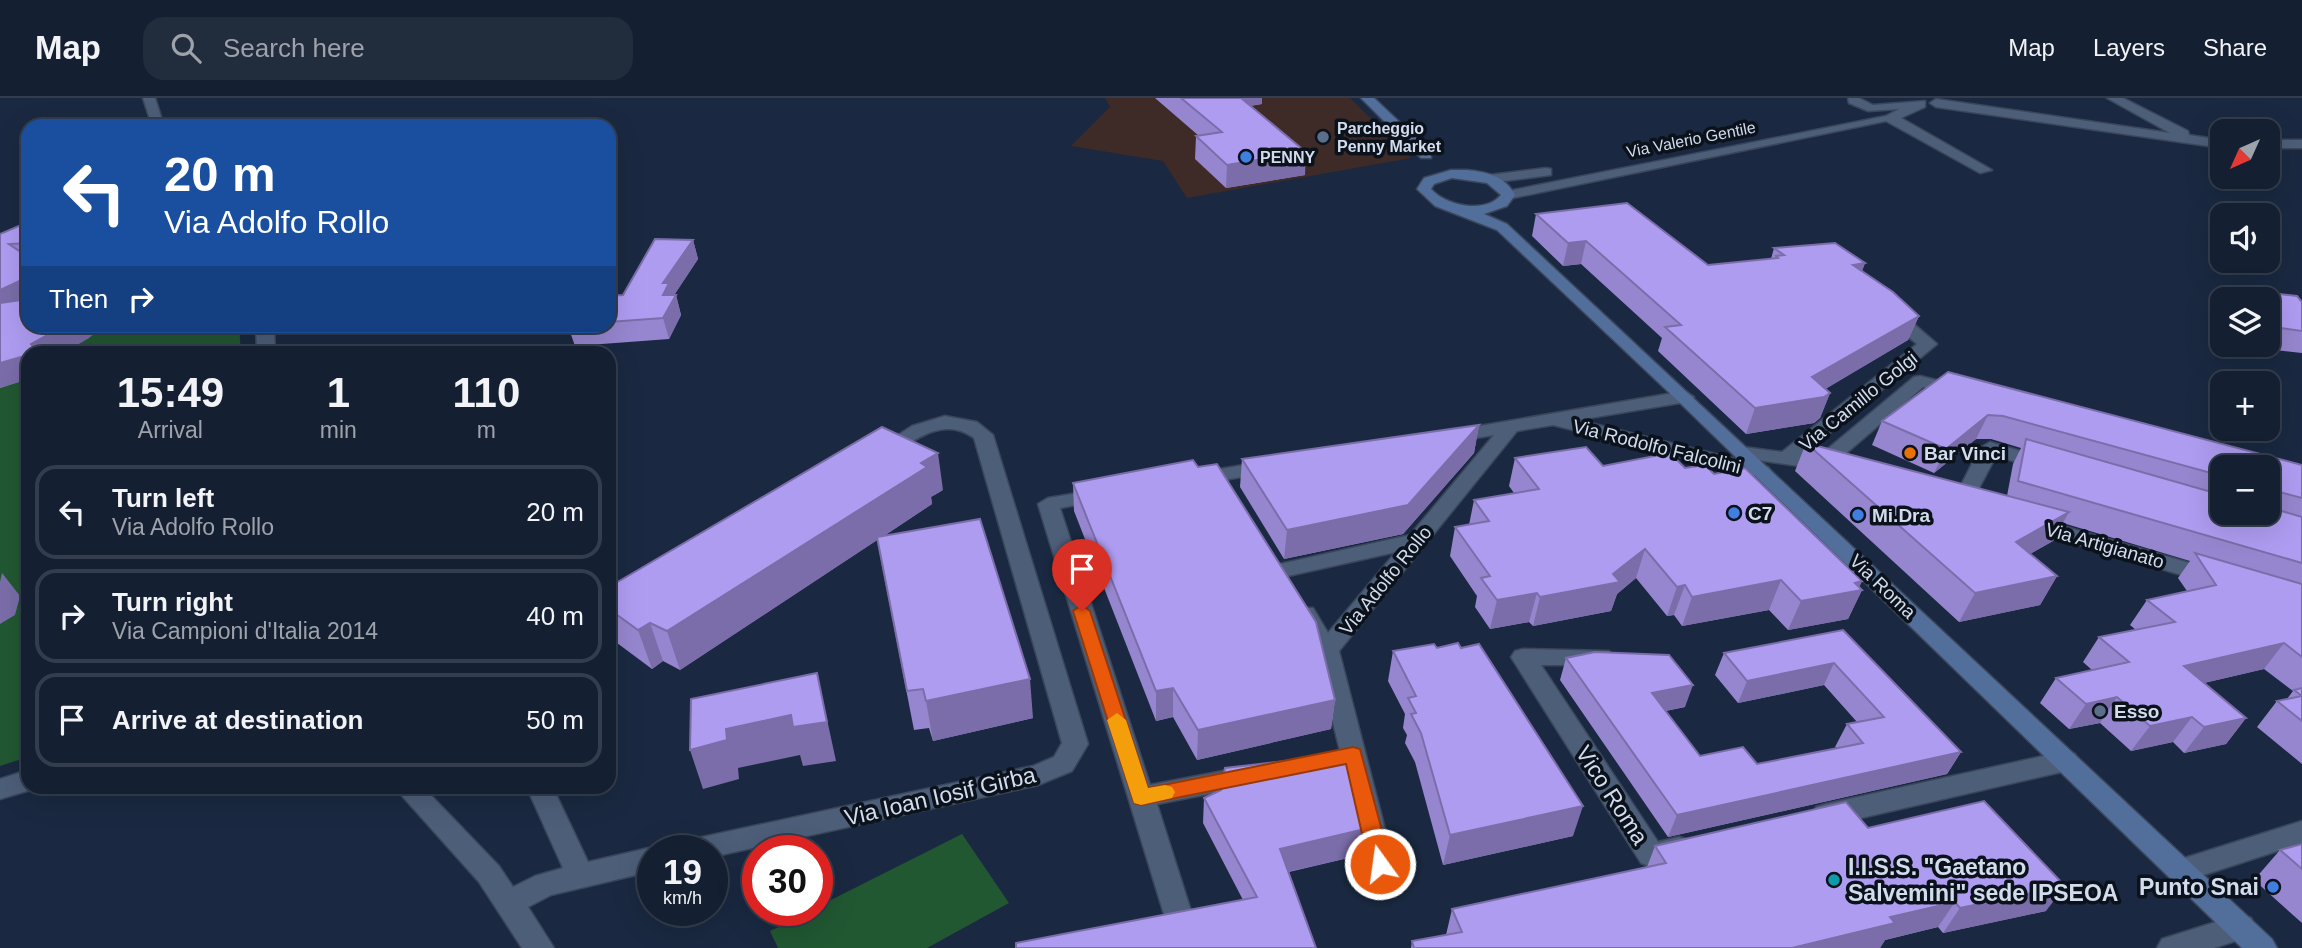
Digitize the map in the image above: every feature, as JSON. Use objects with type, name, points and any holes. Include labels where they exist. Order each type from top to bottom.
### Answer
[{"type":"street","points":[[149,98],[156,119]]},
{"type":"street","points":[[1367,98],[1426,155],[1464,174],[1489,179],[1506,189],[1502,227]]},
{"type":"street","name":"Via Valerio Gentile","points":[[1489,179],[1513,178],[1875,111],[1972,98]]},
{"type":"street","points":[[2113,98],[2210,147]]},
{"type":"street","points":[[1936,103],[2210,143]]},
{"type":"street","points":[[1875,111],[1985,170]]},
{"type":"street","name":"Via Valerio Gentile","points":[[1504,200],[1875,111]]},
{"type":"street","points":[[2280,144],[2302,144]]},
{"type":"street","points":[[1426,155],[1424,163],[1429,181],[1440,176],[1464,174]]},
{"type":"street","name":"Via Roma","points":[[1429,181],[1424,189],[1427,195],[1502,227],[1685,397],[2262,948]]},
{"type":"street","points":[[1459,208],[1504,200]]},
{"type":"street","name":"Via Camillo Golgi","points":[[1787,458],[1928,344],[1894,316]]},
{"type":"street","points":[[1823,463],[1920,381],[1974,395]]},
{"type":"street","name":"Via Rodolfo Falcolini","points":[[1432,439],[1685,397]]},
{"type":"street","name":"Via Rodolfo Falcolini","points":[[1550,420],[1763,471]]},
{"type":"street","name":"Via Ioan Iosif Girba","points":[[728,842],[1038,775],[1063,764],[1075,744],[983,435],[974,427],[959,421],[941,422],[923,427],[865,462]]},
{"type":"street","name":"Via Adolfo Rollo","points":[[1380,864],[1327,650],[1511,426]]},
{"type":"street","points":[[1962,503],[1990,448],[2068,470]]},
{"type":"street","points":[[1743,453],[1823,463],[1848,470]]},
{"type":"street","points":[[1180,482],[1286,464]]},
{"type":"street","points":[[1219,475],[1233,496]]},
{"type":"street","points":[[1127,491],[1048,504],[1177,911]]},
{"type":"street","points":[[1937,496],[1988,511]]},
{"type":"street","name":"Via Artigianato","points":[[2014,519],[2223,581]]},
{"type":"street","points":[[1279,571],[1418,540]]},
{"type":"street","points":[[1265,550],[1327,650]]},
{"type":"street","name":"Vico Roma","points":[[1632,657],[1523,657],[1651,855],[1704,843]]},
{"type":"street","points":[[1327,760],[1353,755]]},
{"type":"street","points":[[1798,821],[2066,761]]},
{"type":"street","points":[[1141,797],[1274,771]]},
{"type":"street","points":[[0,789],[21,782]]},
{"type":"street","points":[[414,794],[489,874],[539,948]]},
{"type":"street","points":[[543,794],[580,875]]},
{"type":"street","points":[[2182,870],[2302,832]]},
{"type":"street","points":[[509,903],[545,884],[637,863]]},
{"type":"street","points":[[2172,948],[2241,927]]},
{"type":"shaded area","points":[[1105,98],[1350,98],[1411,158],[1187,198],[1163,161],[1071,146],[1110,107]]},
{"type":"green space","points":[[0,282],[21,315],[21,333],[240,333],[240,346],[21,346],[21,759],[0,766]]},
{"type":"green space","points":[[962,834],[1009,903],[927,948],[778,948],[770,931],[781,926],[833,926],[833,899]]},
{"type":"building","points":[[1181,98],[1241,98],[1306,152],[1227,165],[1196,136],[1222,132]]},
{"type":"building","points":[[1627,203],[1708,265],[1778,258],[1776,256],[1784,255],[1774,248],[1835,243],[1865,263],[1853,265],[1893,292],[1919,316],[1812,377],[1830,393],[1824,397],[1755,408],[1665,327],[1681,325],[1586,241],[1568,243],[1536,214]]},
{"type":"building","points":[[21,225],[21,243],[9,244],[21,252],[21,280],[0,290],[0,234]]},
{"type":"building","points":[[655,239],[693,240],[663,283],[669,283],[663,295],[676,295],[663,318],[616,321],[616,296],[623,295]]},
{"type":"building","points":[[2280,294],[2297,296],[2302,302],[2302,331],[2280,328]]},
{"type":"building","points":[[21,300],[21,333],[51,333],[31,344],[32,346],[21,346],[21,357],[0,363],[0,303]]},
{"type":"building","points":[[1948,372],[2264,455],[2210,455],[2210,473],[2003,416],[1988,415],[1946,449],[1882,421]]},
{"type":"building","points":[[1479,425],[1408,505],[1287,530],[1242,459]]},
{"type":"building","points":[[882,427],[938,453],[921,463],[927,467],[667,631],[650,623],[638,630],[616,614],[616,583]]},
{"type":"building","points":[[2026,439],[2210,492],[2210,525],[2280,525],[2280,511],[2302,517],[2302,563],[2018,481]]},
{"type":"building","points":[[1806,443],[2069,512],[2016,542],[2057,576],[1975,593]]},
{"type":"building","points":[[1586,447],[1603,466],[1670,453],[1685,468],[1705,465],[1714,474],[1745,468],[1862,581],[1855,583],[1862,590],[1801,601],[1781,580],[1692,597],[1685,585],[1677,587],[1645,549],[1613,574],[1620,582],[1540,597],[1537,593],[1497,600],[1481,578],[1490,576],[1455,527],[1489,521],[1474,500],[1539,489],[1515,458]]},
{"type":"building","points":[[2280,459],[2302,465],[2302,498],[2280,492]]},
{"type":"building","points":[[1193,460],[1198,467],[1217,464],[1316,622],[1335,700],[1198,730],[1173,688],[1156,691],[1073,483]]},
{"type":"building","points":[[980,519],[1030,679],[926,701],[923,689],[907,691],[877,537]]},
{"type":"building","points":[[2195,553],[2302,584],[2302,657],[2284,643],[2184,666],[2246,718],[2204,727],[2192,717],[2150,726],[2117,697],[2086,704],[2056,678],[2129,662],[2099,637],[2175,622],[2147,600],[2216,585]]},
{"type":"building","points":[[1843,630],[1961,752],[1677,815],[1566,658],[1595,652],[1669,655],[1693,685],[1652,693],[1700,756],[1743,747],[1757,764],[1863,743],[1847,724],[1884,717],[1834,663],[1747,681],[1724,653]]},
{"type":"building","points":[[1458,643],[1461,648],[1479,644],[1583,806],[1450,835],[1421,733],[1411,714],[1416,713],[1408,698],[1416,696],[1393,651],[1434,644],[1437,648]]},
{"type":"building","points":[[817,673],[827,722],[793,727],[791,715],[726,729],[727,740],[690,750],[691,699]]},
{"type":"building","points":[[2302,688],[2302,696],[2294,690]]},
{"type":"building","points":[[2302,696],[2302,721],[2277,701]]},
{"type":"building","points":[[1347,754],[1365,829],[1280,849],[1316,948],[1016,948],[1016,943],[1257,897],[1204,798],[1221,790],[1225,768]]},
{"type":"building","name":"I.I.S.S. \"Gaetano Salvemini\" sede IPSEOA","points":[[1984,801],[2065,886],[1960,908],[1955,902],[1890,917],[1895,923],[1792,948],[1414,948],[1412,941],[1462,932],[1452,909],[1666,863],[1655,846],[1846,802],[1868,828]]},
{"type":"building","points":[[2302,844],[2302,869],[2280,850]]},
{"type":"slow traffic","points":[[1117,720],[1141,797],[1165,792]]},
{"type":"place","name":"Parcheggio Penny Market","points":[[1323,137]]},
{"type":"place","name":"PENNY","points":[[1246,157]]},
{"type":"place","name":"Bar Vinci","points":[[1910,453]]},
{"type":"place","name":"C7","points":[[1734,513]]},
{"type":"place","name":"Mi.Dra","points":[[1858,515]]},
{"type":"place","name":"Esso","points":[[2100,711]]},
{"type":"place","name":"I.I.S.S. \"Gaetano Salvemini\" sede IPSEOA","points":[[1834,880]]},
{"type":"place","name":"Punto Snai","points":[[2273,887]]},
{"type":"route","points":[[1082,611],[1141,797],[1353,755],[1380,864]]}]
